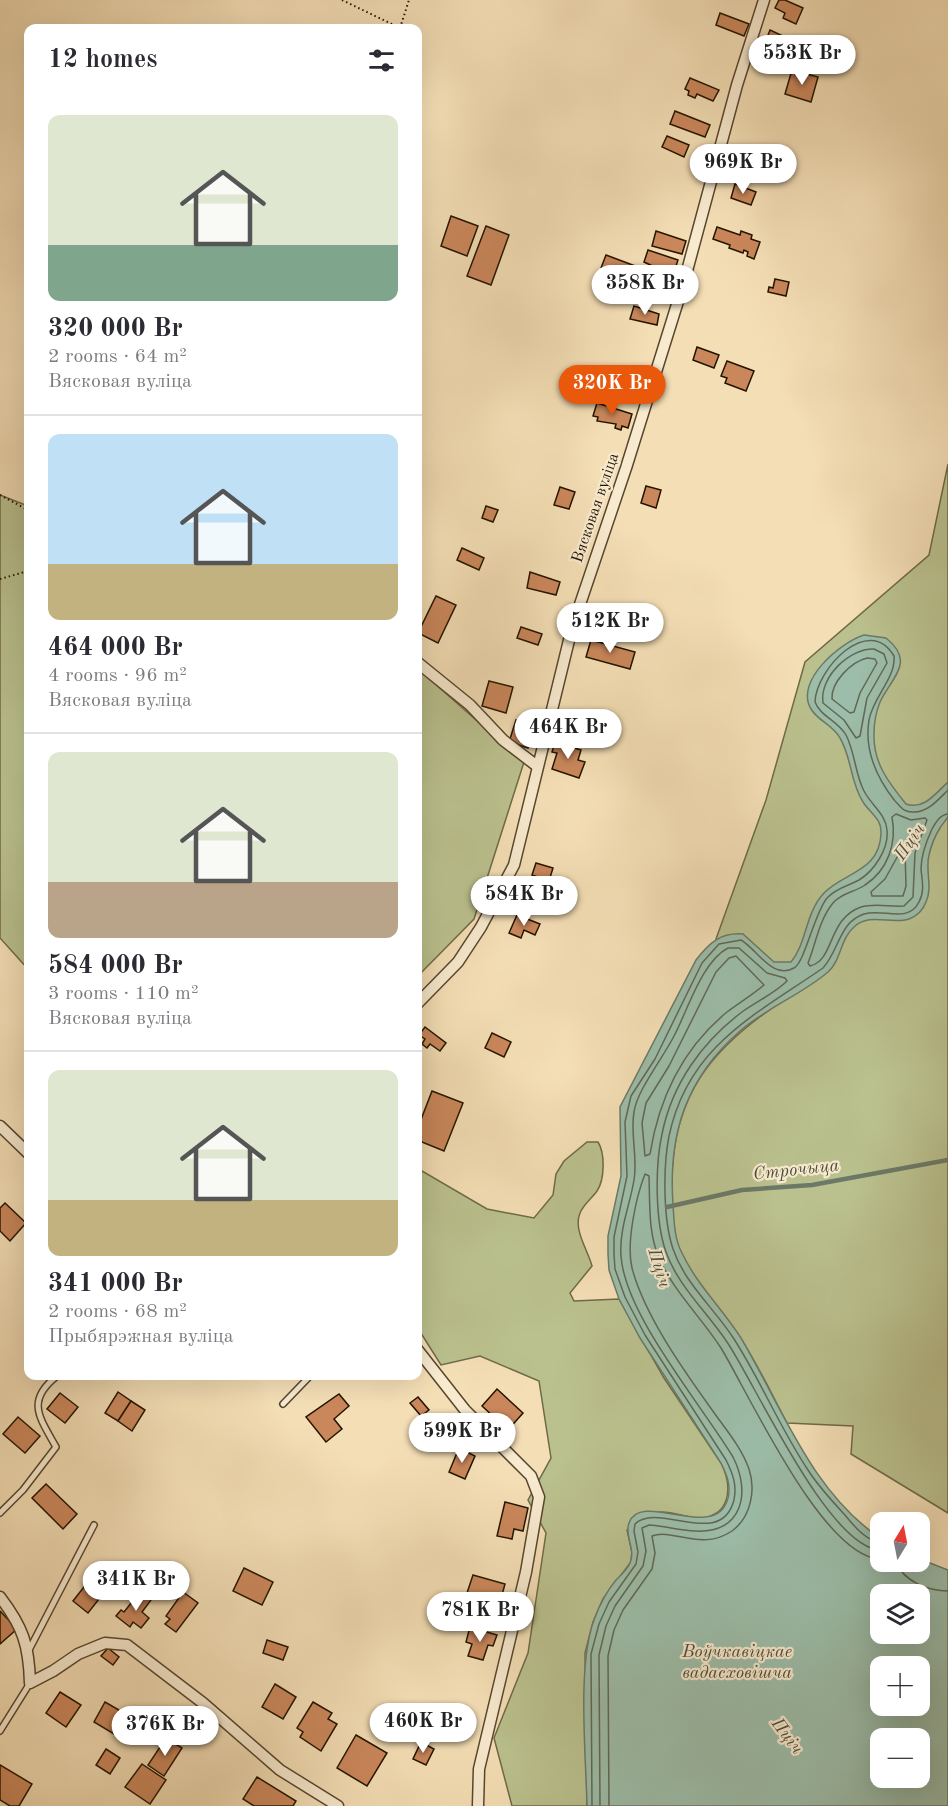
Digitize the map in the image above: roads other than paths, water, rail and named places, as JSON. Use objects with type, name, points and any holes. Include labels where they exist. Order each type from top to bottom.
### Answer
[{"type":"street","name":"Вясковая вуліца","points":[[422,999],[458,962],[508,878],[523,834],[537,766],[572,628],[626,468],[684,282],[737,85],[764,0]]},
{"type":"street","points":[[422,666],[470,705],[503,740],[537,766]]},
{"type":"street","points":[[0,1126],[24,1149]]},
{"type":"street","points":[[422,1354],[465,1410],[531,1476],[539,1497],[526,1572],[479,1769],[478,1806]]},
{"type":"street","points":[[0,1597],[16,1618],[29,1650],[30,1683],[78,1654],[105,1643],[127,1645],[203,1703],[280,1770],[338,1806]]},
{"type":"lane","points":[[0,1513],[23,1490],[56,1447],[37,1412],[39,1396],[53,1380]]},
{"type":"lane","points":[[283,1404],[306,1380]]},
{"type":"lane","points":[[29,1650],[94,1525]]},
{"type":"lane","points":[[0,1731],[30,1683]]},
{"type":"water","name":"Воўчкавіцкае вадасховішча","points":[[864,635],[886,638],[899,655],[899,670],[880,702],[876,714],[874,744],[883,772],[906,804],[924,803],[948,782],[948,816],[936,834],[929,855],[928,896],[921,910],[909,919],[867,920],[854,927],[846,937],[833,967],[828,972],[807,988],[750,1023],[721,1049],[706,1068],[684,1109],[678,1131],[672,1178],[674,1222],[679,1246],[687,1263],[741,1338],[800,1446],[835,1497],[870,1530],[870,1572],[930,1572],[930,1563],[948,1570],[948,1806],[587,1806],[584,1686],[589,1639],[603,1599],[630,1563],[632,1553],[628,1533],[629,1523],[636,1514],[648,1511],[709,1517],[721,1511],[729,1493],[728,1480],[721,1463],[640,1338],[619,1299],[609,1270],[608,1236],[621,1176],[620,1107],[696,960],[706,948],[722,937],[743,934],[774,962],[791,962],[800,946],[813,910],[824,893],[868,864],[879,846],[880,824],[859,794],[844,746],[834,730],[814,713],[807,698],[814,675],[822,664],[844,646]]},
{"type":"waterway","name":"Строчыца","points":[[667,1207],[742,1190],[812,1185],[948,1160]]},
{"type":"water label","name":"Пціч","points":[[910,842]]},
{"type":"water label","name":"Пціч","points":[[659,1268]]},
{"type":"water label","name":"Пціч","points":[[787,1736]]}]
